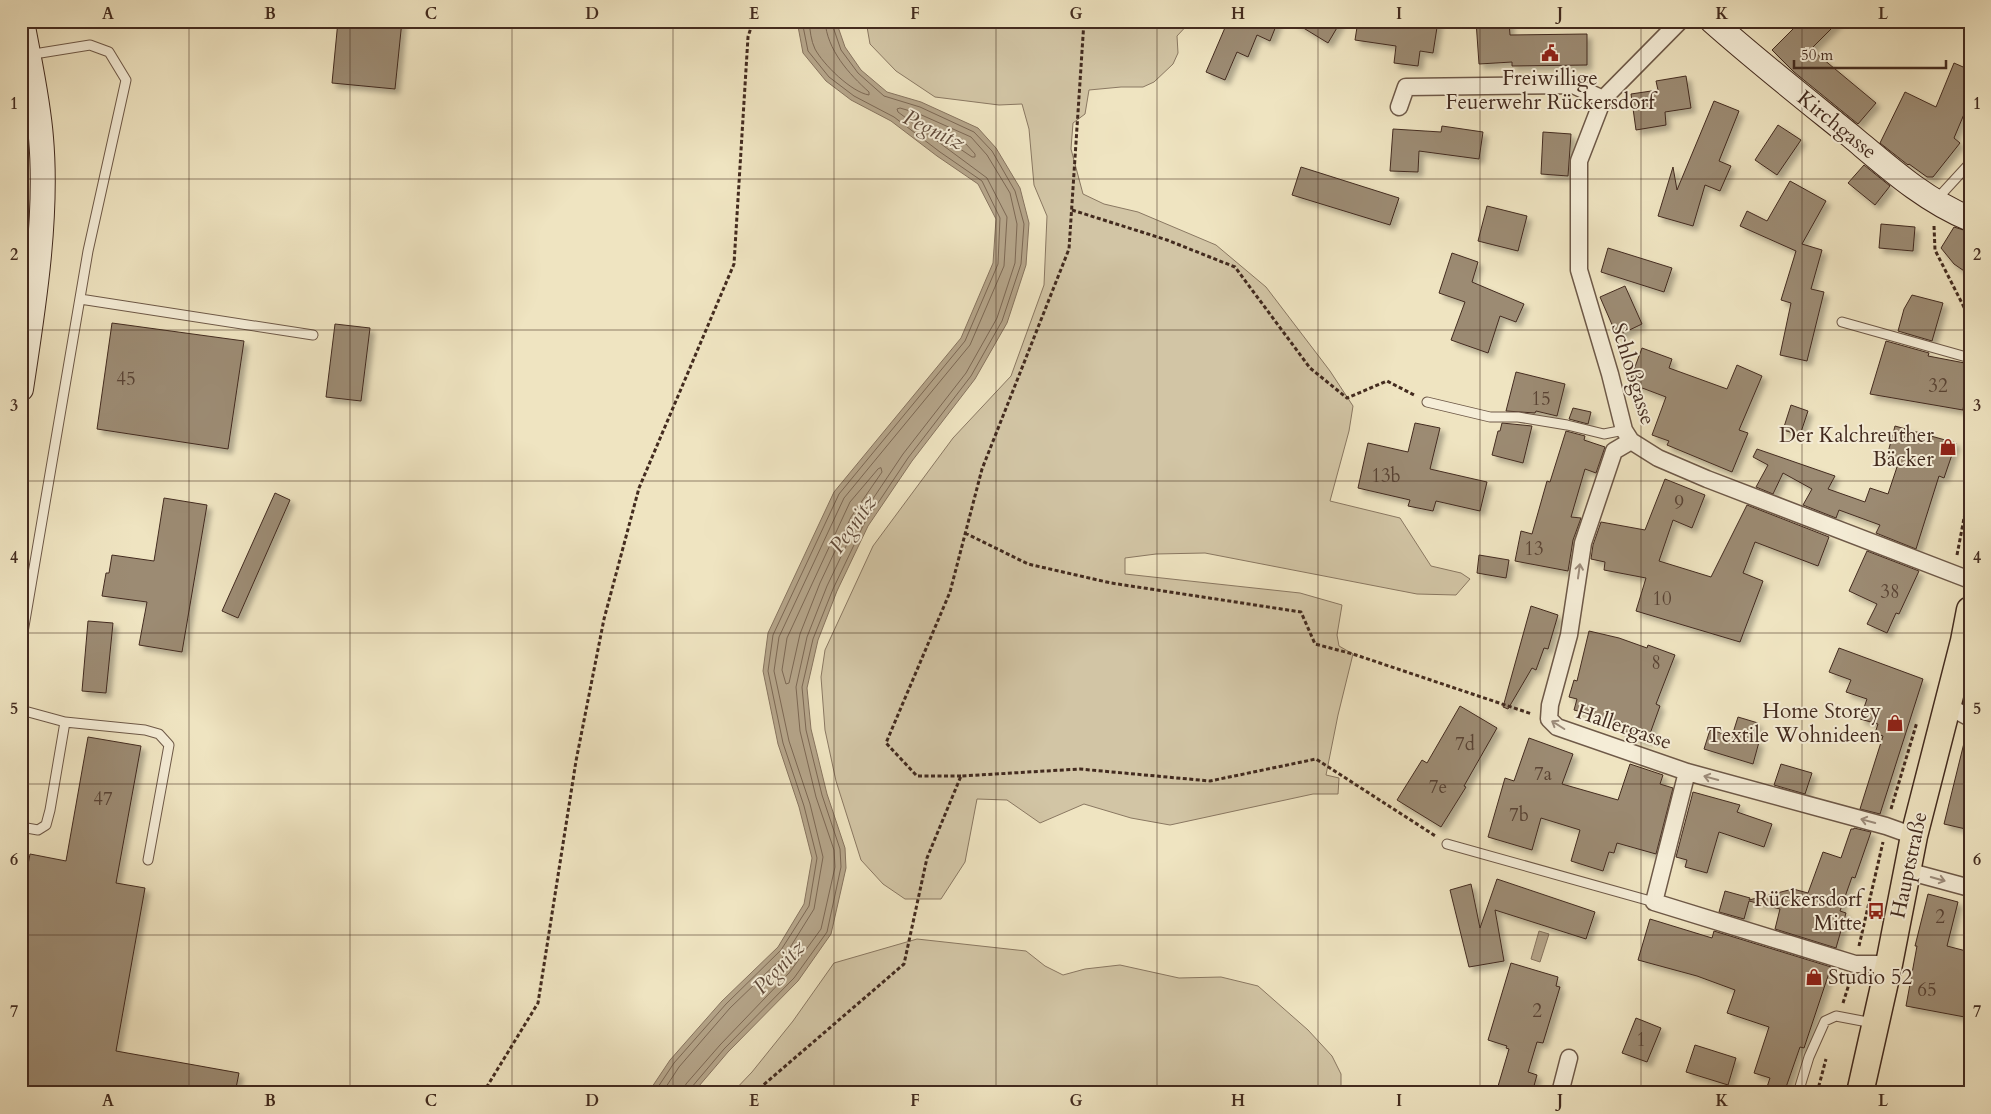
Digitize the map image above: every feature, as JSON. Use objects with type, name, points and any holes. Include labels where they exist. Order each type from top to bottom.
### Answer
[{"type":"main road","points":[[21,389],[39,251],[42,196],[41,140],[22,21]]},
{"type":"main road","name":"Kirchgasse","points":[[1712,21],[1765,67],[1934,202],[1970,219]]},
{"type":"main road","name":"Hauptstraße","points":[[1860,1093],[1889,964],[1914,836],[1959,712],[1970,610]]},
{"type":"street","name":"Schloßgasse","points":[[1680,21],[1603,99],[1579,161],[1579,270],[1627,436],[1658,458],[1707,479],[1970,580]]},
{"type":"street","points":[[1399,107],[1406,87],[1573,84],[1603,99]]},
{"type":"street","name":"Hallergasse","points":[[1627,436],[1614,451],[1583,543],[1569,635],[1550,706],[1549,719],[1557,727],[1687,772],[1886,826],[1914,836]]},
{"type":"street","points":[[1687,772],[1654,902],[1855,964],[1889,964]]},
{"type":"street","points":[[1907,870],[1970,888]]},
{"type":"street","points":[[1560,1093],[1569,1058]]},
{"type":"lane","points":[[21,644],[88,251],[126,80],[109,52],[90,45],[28,55]]},
{"type":"lane","points":[[1934,202],[1970,163]]},
{"type":"lane","points":[[80,299],[313,334]]},
{"type":"lane","points":[[1842,322],[1970,358]]},
{"type":"lane","points":[[1427,402],[1490,417],[1518,417],[1567,425],[1604,434],[1627,436]]},
{"type":"lane","points":[[21,710],[65,722],[145,730],[159,734],[169,745],[148,860]]},
{"type":"lane","points":[[21,828],[38,830],[46,825],[65,722]]},
{"type":"lane","points":[[1447,844],[1654,902]]},
{"type":"lane","points":[[1798,1093],[1809,1057],[1825,1022],[1836,1016],[1876,1023]]},
{"type":"path","points":[[483,1093],[538,1004],[576,761],[604,619],[639,488],[734,264],[748,37],[753,21]]},
{"type":"path","points":[[1084,21],[1069,249],[982,470],[950,592],[886,743],[917,776],[961,776],[1080,769],[1210,781],[1316,759],[1447,844]]},
{"type":"path","points":[[1934,202],[1935,250],[1970,319]]},
{"type":"path","points":[[1072,210],[1167,240],[1235,267],[1310,368],[1348,398],[1387,382],[1427,402]]},
{"type":"path","points":[[1970,407],[1965,426],[1970,426]]},
{"type":"path","points":[[1953,575],[1970,487]]},
{"type":"path","points":[[966,533],[1028,564],[1111,583],[1300,612],[1315,644],[1353,654],[1549,719]]},
{"type":"path","points":[[754,1093],[904,964],[927,858],[961,776]]},
{"type":"shaded area","points":[[866,21],[1191,21],[1177,36],[1178,53],[1173,64],[1154,82],[1143,87],[1089,90],[1085,114],[1073,123],[1071,149],[1083,194],[1104,204],[1138,212],[1216,245],[1266,287],[1330,371],[1353,406],[1349,431],[1330,501],[1400,518],[1431,566],[1461,573],[1470,579],[1456,595],[1417,594],[1205,553],[1156,554],[1125,558],[1125,574],[1300,593],[1342,605],[1337,635],[1339,646],[1353,654],[1326,775],[1339,778],[1338,794],[1313,794],[1170,825],[1131,818],[1084,804],[1040,823],[1007,800],[977,799],[965,862],[941,899],[905,899],[883,884],[861,860],[836,781],[825,730],[821,677],[825,650],[873,546],[953,438],[1011,376],[1044,285],[1047,216],[1034,185],[1029,129],[1022,104],[999,105],[935,97],[896,71],[870,44]]},
{"type":"shaded area","points":[[917,939],[1026,951],[1045,966],[1063,975],[1085,969],[1120,965],[1179,978],[1221,977],[1258,986],[1308,1030],[1332,1056],[1341,1074],[1341,1093],[732,1093],[752,1072],[793,1021],[834,963]]},
{"type":"water","name":"Pegnitz","points":[[797,21],[836,21],[845,47],[861,70],[887,92],[921,102],[978,128],[996,148],[1020,188],[1029,223],[1026,265],[1007,323],[975,379],[912,461],[868,526],[837,591],[818,640],[807,688],[811,729],[827,794],[845,848],[846,868],[831,934],[798,981],[728,1052],[693,1093],[648,1093],[670,1060],[722,1001],[778,947],[804,904],[812,858],[799,807],[778,744],[763,671],[768,633],[834,492],[961,338],[993,263],[996,219],[978,184],[891,121],[851,100],[826,81],[803,53]]},
{"type":"water","points":[[1539,931],[1549,934],[1540,962],[1531,959]]},
{"type":"building","points":[[338,21],[402,21],[395,89],[332,83]]},
{"type":"building","points":[[1223,21],[1278,21],[1270,41],[1257,35],[1248,57],[1237,52],[1225,80],[1206,72],[1227,23]]},
{"type":"building","points":[[1292,21],[1341,21],[1328,43]]},
{"type":"building","points":[[1358,21],[1438,21],[1433,53],[1420,51],[1418,66],[1394,63],[1396,46],[1355,40]]},
{"type":"building","points":[[1476,21],[1509,21],[1510,35],[1587,34],[1587,65],[1512,66],[1512,62],[1479,64]]},
{"type":"building","points":[[1801,21],[1839,21],[1811,49],[1876,103],[1858,124],[1794,72],[1772,50]]},
{"type":"building","points":[[1954,63],[1970,70],[1970,100],[1954,138],[1960,143],[1933,177],[1927,177],[1880,143],[1905,92],[1936,107]]},
{"type":"building","points":[[1686,76],[1691,108],[1665,112],[1666,125],[1636,130],[1631,94],[1658,90],[1656,81]]},
{"type":"building","points":[[1714,101],[1739,111],[1719,161],[1731,166],[1720,191],[1705,185],[1693,226],[1658,216],[1673,167],[1677,190]]},
{"type":"building","points":[[1778,125],[1801,140],[1777,175],[1755,160]]},
{"type":"building","points":[[1442,126],[1483,132],[1479,159],[1419,151],[1418,172],[1390,171],[1393,129],[1441,132]]},
{"type":"building","points":[[1543,132],[1571,134],[1568,176],[1541,174]]},
{"type":"building","points":[[1864,165],[1890,186],[1875,205],[1848,183]]},
{"type":"building","points":[[1301,167],[1399,198],[1390,225],[1292,195]]},
{"type":"building","points":[[1790,181],[1826,201],[1802,244],[1822,250],[1811,289],[1824,292],[1807,361],[1780,355],[1791,303],[1781,300],[1796,251],[1740,226],[1747,211],[1767,221]]},
{"type":"building","points":[[1487,206],[1527,216],[1518,251],[1478,241]]},
{"type":"building","points":[[1881,224],[1915,227],[1913,251],[1879,248]]},
{"type":"building","points":[[1954,227],[1970,232],[1970,275],[1954,264],[1941,248]]},
{"type":"building","points":[[1608,248],[1672,268],[1664,292],[1601,272]]},
{"type":"building","points":[[1452,253],[1478,262],[1472,282],[1524,304],[1516,322],[1500,316],[1488,353],[1451,340],[1465,302],[1439,293]]},
{"type":"building","points":[[1625,286],[1642,324],[1617,336],[1600,297]]},
{"type":"building","points":[[1912,295],[1943,303],[1932,341],[1898,331],[1904,309]]},
{"type":"building","points":[[112,323],[244,341],[228,449],[97,429]]},
{"type":"building","points":[[335,324],[370,328],[361,401],[326,397]]},
{"type":"building","points":[[1886,341],[1929,353],[1928,356],[1970,364],[1963,410],[1870,394]]},
{"type":"building","points":[[1642,348],[1672,359],[1669,368],[1727,389],[1737,365],[1762,376],[1739,430],[1748,433],[1732,472],[1667,445],[1669,441],[1652,435],[1666,397],[1629,383]]},
{"type":"building","points":[[1516,372],[1565,384],[1557,416],[1536,411],[1535,413],[1506,411]]},
{"type":"building","points":[[1791,405],[1808,411],[1800,435],[1783,430]]},
{"type":"building","points":[[1573,408],[1591,412],[1588,424],[1569,419]]},
{"type":"building","points":[[1415,423],[1440,428],[1430,469],[1487,482],[1480,511],[1436,501],[1433,511],[1408,506],[1410,500],[1358,488],[1368,443],[1408,452]]},
{"type":"building","points":[[1502,423],[1532,426],[1523,463],[1492,455]]},
{"type":"building","points":[[1895,426],[1956,443],[1944,478],[1939,476],[1916,549],[1876,533],[1880,525],[1839,510],[1836,518],[1803,505],[1812,489],[1783,473],[1773,494],[1756,487],[1768,465],[1753,457],[1757,449],[1835,476],[1828,489],[1865,502],[1870,488],[1888,494],[1898,464],[1886,460]]},
{"type":"building","points":[[1566,431],[1585,436],[1584,440],[1605,447],[1596,473],[1585,469],[1571,517],[1581,518],[1573,540],[1568,571],[1515,561],[1521,531],[1532,534],[1547,481],[1550,482]]},
{"type":"building","points":[[1665,479],[1705,495],[1692,528],[1673,520],[1659,561],[1711,577],[1747,505],[1829,537],[1818,566],[1755,542],[1743,573],[1763,581],[1740,642],[1636,611],[1646,578],[1604,570],[1605,562],[1591,559],[1593,545],[1601,522],[1645,530]]},
{"type":"building","points":[[275,493],[290,500],[238,618],[222,611]]},
{"type":"building","points":[[164,498],[207,505],[182,652],[139,645],[147,602],[102,596],[106,573],[109,573],[112,555],[154,561]]},
{"type":"building","points":[[1867,551],[1919,571],[1899,614],[1896,613],[1887,633],[1867,624],[1877,604],[1849,591]]},
{"type":"building","points":[[1479,555],[1509,560],[1506,578],[1477,573]]},
{"type":"building","points":[[1531,606],[1558,615],[1548,649],[1544,648],[1536,670],[1532,668],[1508,709],[1503,707]]},
{"type":"building","points":[[88,621],[113,623],[106,693],[82,691]]},
{"type":"building","points":[[1589,631],[1619,638],[1647,648],[1648,645],[1675,655],[1656,704],[1660,706],[1647,742],[1619,731],[1622,722],[1574,710],[1577,699],[1569,697],[1574,680],[1577,681]]},
{"type":"building","points":[[1839,648],[1923,679],[1880,814],[1860,809],[1883,736],[1875,733],[1878,724],[1860,719],[1867,699],[1846,692],[1851,680],[1829,672]]},
{"type":"building","points":[[1460,706],[1497,728],[1464,786],[1466,787],[1441,827],[1397,800],[1422,760],[1427,763]]},
{"type":"building","points":[[1738,717],[1758,723],[1753,740],[1759,742],[1753,764],[1704,749],[1710,730],[1732,736]]},
{"type":"building","points":[[88,737],[141,746],[116,883],[145,888],[116,1051],[239,1073],[235,1093],[54,1093],[55,1090],[21,1084],[21,902],[30,854],[66,861]]},
{"type":"building","points":[[1529,738],[1573,754],[1562,784],[1618,800],[1630,764],[1663,775],[1660,784],[1673,788],[1656,854],[1617,843],[1614,853],[1609,852],[1603,871],[1571,861],[1580,830],[1541,818],[1532,850],[1488,837],[1505,778],[1514,781]]},
{"type":"building","points":[[1964,743],[1970,743],[1970,830],[1944,824]]},
{"type":"building","points":[[1781,764],[1812,773],[1805,794],[1774,785]]},
{"type":"building","points":[[1693,792],[1740,805],[1737,812],[1772,824],[1764,847],[1719,832],[1707,873],[1685,867],[1687,860],[1676,857]]},
{"type":"building","points":[[1851,829],[1871,832],[1855,878],[1852,877],[1840,911],[1846,913],[1836,948],[1775,929],[1780,909],[1749,901],[1744,919],[1719,912],[1725,891],[1750,898],[1749,900],[1793,889],[1808,893],[1823,852],[1841,858]]},
{"type":"building","points":[[1497,879],[1595,912],[1586,939],[1495,910],[1504,961],[1469,967],[1450,890],[1471,884],[1480,928]]},
{"type":"building","points":[[1928,894],[1958,902],[1947,946],[1970,952],[1970,1018],[1906,1006],[1917,946],[1915,946]]},
{"type":"building","points":[[1650,919],[1712,938],[1714,931],[1831,967],[1804,1048],[1800,1047],[1784,1093],[1765,1093],[1770,1078],[1754,1073],[1769,1027],[1727,1013],[1735,990],[1697,976],[1638,960]]},
{"type":"building","points":[[1511,963],[1558,977],[1556,986],[1560,987],[1543,1043],[1537,1042],[1528,1072],[1537,1075],[1532,1093],[1496,1093],[1509,1049],[1506,1048],[1507,1046],[1488,1040]]},
{"type":"building","points":[[1636,1018],[1661,1028],[1647,1062],[1622,1053]]},
{"type":"building","points":[[1695,1045],[1736,1058],[1728,1085],[1686,1072]]},
{"type":"place","name":"Freiwillige Feuerwehr Rückersdorf","points":[[1550,53]]},
{"type":"place","name":"Der Kalchreuther Bäcker","points":[[1948,447]]},
{"type":"place","name":"Home Storey Textile Wohnideen","points":[[1895,723]]},
{"type":"place","name":"Rückersdorf Mitte","points":[[1876,911]]},
{"type":"place","name":"Studio 52","points":[[1814,977]]}]
